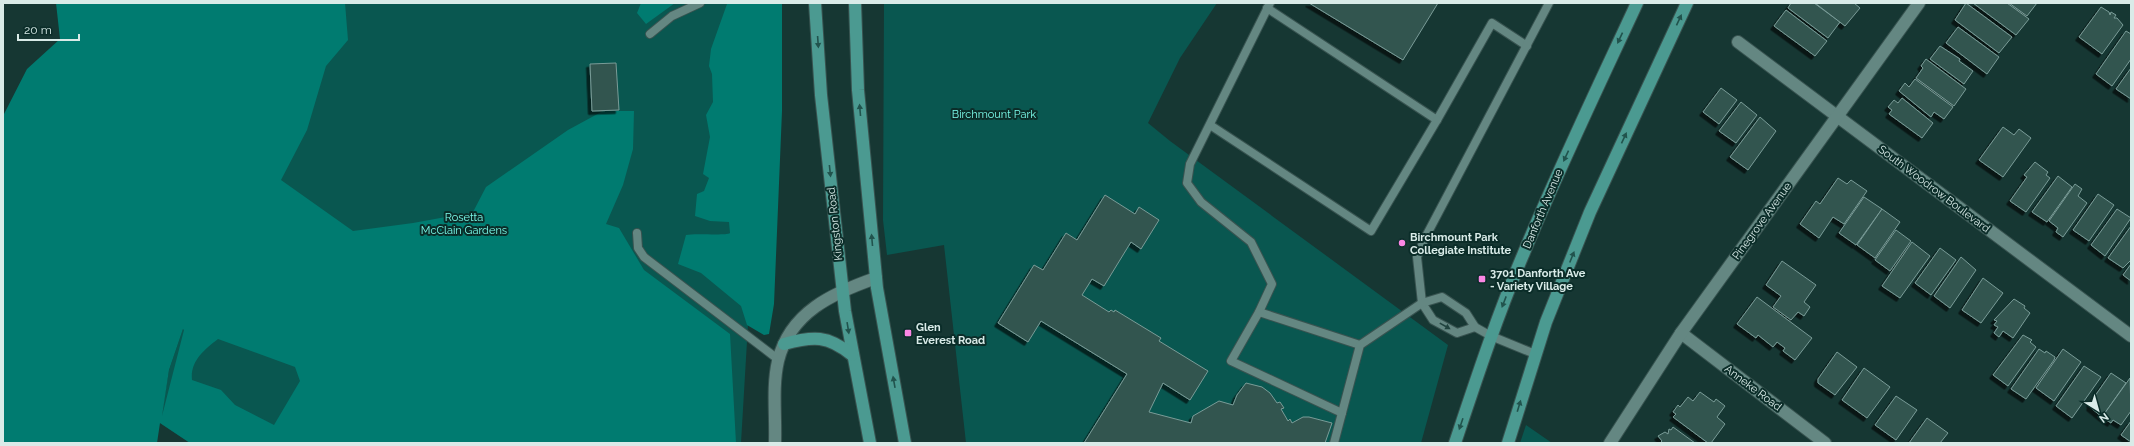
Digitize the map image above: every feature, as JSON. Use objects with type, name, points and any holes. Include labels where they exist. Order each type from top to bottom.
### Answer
[{"type":"main road","name":"Kingston Road","points":[[815,3],[821,95],[842,289],[852,355],[870,443]]},
{"type":"main road","points":[[855,3],[858,90],[876,278],[905,443]]},
{"type":"main road","name":"Danforth Avenue","points":[[1455,443],[1491,336],[1555,180],[1637,3]]},
{"type":"main road","points":[[1508,443],[1535,354],[1590,212],[1687,3]]},
{"type":"main road","points":[[784,344],[808,337],[822,339],[841,346],[852,355]]},
{"type":"street","name":"Pinegrove Avenue","points":[[1610,443],[1681,332],[1919,3]]},
{"type":"street","name":"South Woodrow Boulevard","points":[[1738,42],[2131,336]]},
{"type":"street","points":[[775,443],[776,377],[778,360],[784,344],[802,317],[816,304],[842,289],[876,278]]},
{"type":"street","name":"Anneke Road","points":[[1681,332],[1826,443]]},
{"type":"lane","points":[[650,34],[672,16],[700,3]]},
{"type":"lane","points":[[1475,327],[1457,333],[1432,320],[1422,303],[1417,257],[1425,238],[1549,3]]},
{"type":"lane","points":[[1342,413],[1231,361],[1259,312],[1272,284],[1251,242],[1201,202],[1187,183],[1190,164],[1268,5],[1437,120]]},
{"type":"lane","points":[[1210,125],[1371,231],[1437,120],[1492,23],[1527,46]]},
{"type":"lane","points":[[637,233],[638,248],[644,257],[778,360]]},
{"type":"lane","points":[[1334,443],[1360,346],[1422,303],[1442,297],[1466,313],[1475,327],[1491,336],[1535,354]]},
{"type":"lane","points":[[1259,312],[1360,346]]},
{"type":"green space","points":[[56,3],[345,3],[348,40],[326,66],[307,130],[281,180],[353,231],[413,223],[473,212],[486,187],[568,130],[603,111],[634,111],[633,149],[623,185],[606,224],[619,228],[644,270],[730,334],[736,443],[190,443],[160,423],[157,443],[3,443],[3,116],[27,69],[60,39]],"holes":[[[183,329],[184,330],[162,416],[169,370]],[[218,339],[295,367],[300,381],[274,425],[235,405],[221,390],[192,380],[193,367],[199,356]]]},
{"type":"green space","name":"Rosetta McClain Gardens","points":[[285,3],[767,3],[741,443],[190,443],[160,423],[169,370],[279,45]]},
{"type":"green space","points":[[641,3],[675,3],[646,24],[637,13]]},
{"type":"green space","points":[[782,3],[782,111],[774,304],[769,334],[764,335],[747,325],[741,306],[701,273],[678,264],[686,235],[730,233],[729,222],[710,221],[695,216],[697,194],[704,191],[709,178],[703,174],[710,137],[706,115],[713,102],[712,74],[709,66],[711,49],[727,4]]},
{"type":"green space","name":"Birchmount Park","points":[[884,3],[1217,3],[1180,58],[1148,123],[1170,141],[1448,345],[1421,443],[966,443],[944,245],[887,255],[883,220]]},
{"type":"green space","points":[[1526,425],[1552,443],[1520,443]]},
{"type":"building","points":[[1309,3],[1438,3],[1403,60]]},
{"type":"building","points":[[1791,3],[1814,3],[1840,22],[1828,38],[1788,8]]},
{"type":"building","points":[[1815,3],[1854,3],[1860,8],[1845,26]]},
{"type":"building","points":[[1966,3],[2012,37],[1999,53],[1955,20]]},
{"type":"building","points":[[1973,3],[2007,3],[2029,19],[2016,35]]},
{"type":"building","points":[[2009,3],[2037,3],[2027,16]]},
{"type":"building","points":[[2101,7],[2109,12],[2110,15],[2111,12],[2116,15],[2114,18],[2117,18],[2123,25],[2102,54],[2079,37]]},
{"type":"building","points":[[1786,10],[1827,41],[1815,56],[1774,26]]},
{"type":"building","points":[[1958,27],[1999,57],[1987,74],[1946,43]]},
{"type":"building","points":[[2126,31],[2131,34],[2131,59],[2112,86],[2096,74]]},
{"type":"building","points":[[1940,46],[1960,59],[1959,61],[1973,71],[1964,84],[1930,59]]},
{"type":"building","points":[[1926,59],[1966,89],[1954,106],[1916,78],[1923,68],[1921,66]]},
{"type":"building","points":[[616,63],[619,110],[592,111],[590,64]]},
{"type":"building","points":[[2131,68],[2131,99],[2116,89]]},
{"type":"building","points":[[1915,79],[1953,107],[1944,119],[1934,112],[1931,117],[1899,91],[1905,83],[1909,87]]},
{"type":"building","points":[[1721,88],[1737,100],[1719,124],[1703,112]]},
{"type":"building","points":[[1902,98],[1933,123],[1922,138],[1889,114],[1892,110],[1888,107],[1894,100],[1898,103]]},
{"type":"building","points":[[1741,102],[1757,115],[1736,143],[1719,131]]},
{"type":"building","points":[[1760,117],[1776,131],[1748,170],[1730,157]]},
{"type":"building","points":[[2003,127],[2014,135],[2019,129],[2031,138],[2003,177],[1979,160]]},
{"type":"building","points":[[2035,162],[2048,172],[2046,175],[2050,178],[2026,212],[2010,201],[2027,177],[2024,175]]},
{"type":"building","points":[[2058,176],[2072,187],[2047,222],[2032,212]]},
{"type":"building","points":[[1838,178],[1847,184],[1851,180],[1867,191],[1844,224],[1833,217],[1819,238],[1800,224],[1816,201],[1820,204]]},
{"type":"building","points":[[2075,184],[2082,189],[2078,196],[2087,203],[2063,237],[2056,232],[2058,228],[2049,221]]},
{"type":"building","points":[[2098,194],[2114,205],[2089,241],[2073,230]]},
{"type":"building","points":[[1105,195],[1135,214],[1139,207],[1159,220],[1141,249],[1131,242],[1104,286],[1092,279],[1082,295],[1109,312],[1111,310],[1114,312],[1115,310],[1161,338],[1159,341],[1208,371],[1190,400],[1163,383],[1149,412],[1191,423],[1193,416],[1219,401],[1233,405],[1237,395],[1246,383],[1262,387],[1270,393],[1277,403],[1280,402],[1284,408],[1281,409],[1288,421],[1290,419],[1292,423],[1303,417],[1309,417],[1332,423],[1325,443],[1084,443],[1127,374],[1041,321],[1028,342],[998,323],[1034,265],[1043,270],[1066,233],[1077,240]]},
{"type":"building","points":[[1864,197],[1882,209],[1856,245],[1839,233]]},
{"type":"building","points":[[1882,209],[1900,222],[1875,258],[1857,245]]},
{"type":"building","points":[[2117,209],[2131,218],[2105,256],[2091,245]]},
{"type":"building","points":[[2131,226],[2131,260],[2123,268],[2108,258]]},
{"type":"building","points":[[1896,230],[1911,241],[1890,271],[1875,260]]},
{"type":"building","points":[[1912,242],[1930,256],[1900,298],[1882,286]]},
{"type":"building","points":[[1940,248],[1956,260],[1931,295],[1915,283]]},
{"type":"building","points":[[1961,257],[1976,270],[1950,308],[1934,296]]},
{"type":"building","points":[[1782,261],[1816,285],[1804,302],[1810,307],[1804,316],[1798,312],[1791,320],[1773,307],[1781,296],[1766,285]]},
{"type":"building","points":[[2131,264],[2131,281],[2123,275]]},
{"type":"building","points":[[1983,278],[2003,293],[1981,323],[1962,310]]},
{"type":"building","points":[[1757,297],[1812,338],[1795,360],[1783,351],[1785,348],[1777,342],[1773,347],[1758,335],[1756,338],[1737,324]]},
{"type":"building","points":[[2014,299],[2025,306],[2024,308],[2030,313],[2013,338],[2003,331],[1999,337],[1994,333],[1998,327],[1994,325],[1997,321],[1994,320]]},
{"type":"building","points":[[2023,335],[2032,340],[2030,342],[2036,347],[2008,386],[1993,375]]},
{"type":"building","points":[[2039,349],[2045,353],[2046,351],[2055,357],[2026,399],[2011,389]]},
{"type":"building","points":[[2063,349],[2081,362],[2054,401],[2036,388]]},
{"type":"building","points":[[1837,352],[1857,367],[1835,395],[1818,383],[1818,379]]},
{"type":"building","points":[[2084,366],[2101,377],[2072,418],[2056,406]]},
{"type":"building","points":[[1864,368],[1890,387],[1867,418],[1842,400]]},
{"type":"building","points":[[2111,373],[2126,383],[2102,417],[2090,407],[2090,403]]},
{"type":"building","points":[[2130,378],[2131,411],[2121,425],[2113,420],[2111,423],[2102,417]]},
{"type":"building","points":[[1700,392],[1714,402],[1716,399],[1725,406],[1717,417],[1725,424],[1711,443],[1708,443],[1673,417],[1676,414],[1673,412],[1678,405],[1680,407],[1688,397],[1693,401]]},
{"type":"building","points":[[1896,396],[1917,410],[1896,440],[1875,425]]},
{"type":"building","points":[[1927,418],[1948,433],[1940,443],[1909,443]]},
{"type":"building","points":[[2131,421],[2131,442],[2121,435]]},
{"type":"building","points":[[1673,427],[1695,443],[1660,443],[1662,441],[1658,436],[1665,432],[1668,434],[1669,429],[1671,430]]},
{"type":"place","name":"Birchmount Park Collegiate Institute","points":[[1402,243]]},
{"type":"place","name":"3701 Danforth Ave - Variety Village","points":[[1482,279]]},
{"type":"place","name":"Glen Everest Road","points":[[908,333]]}]
